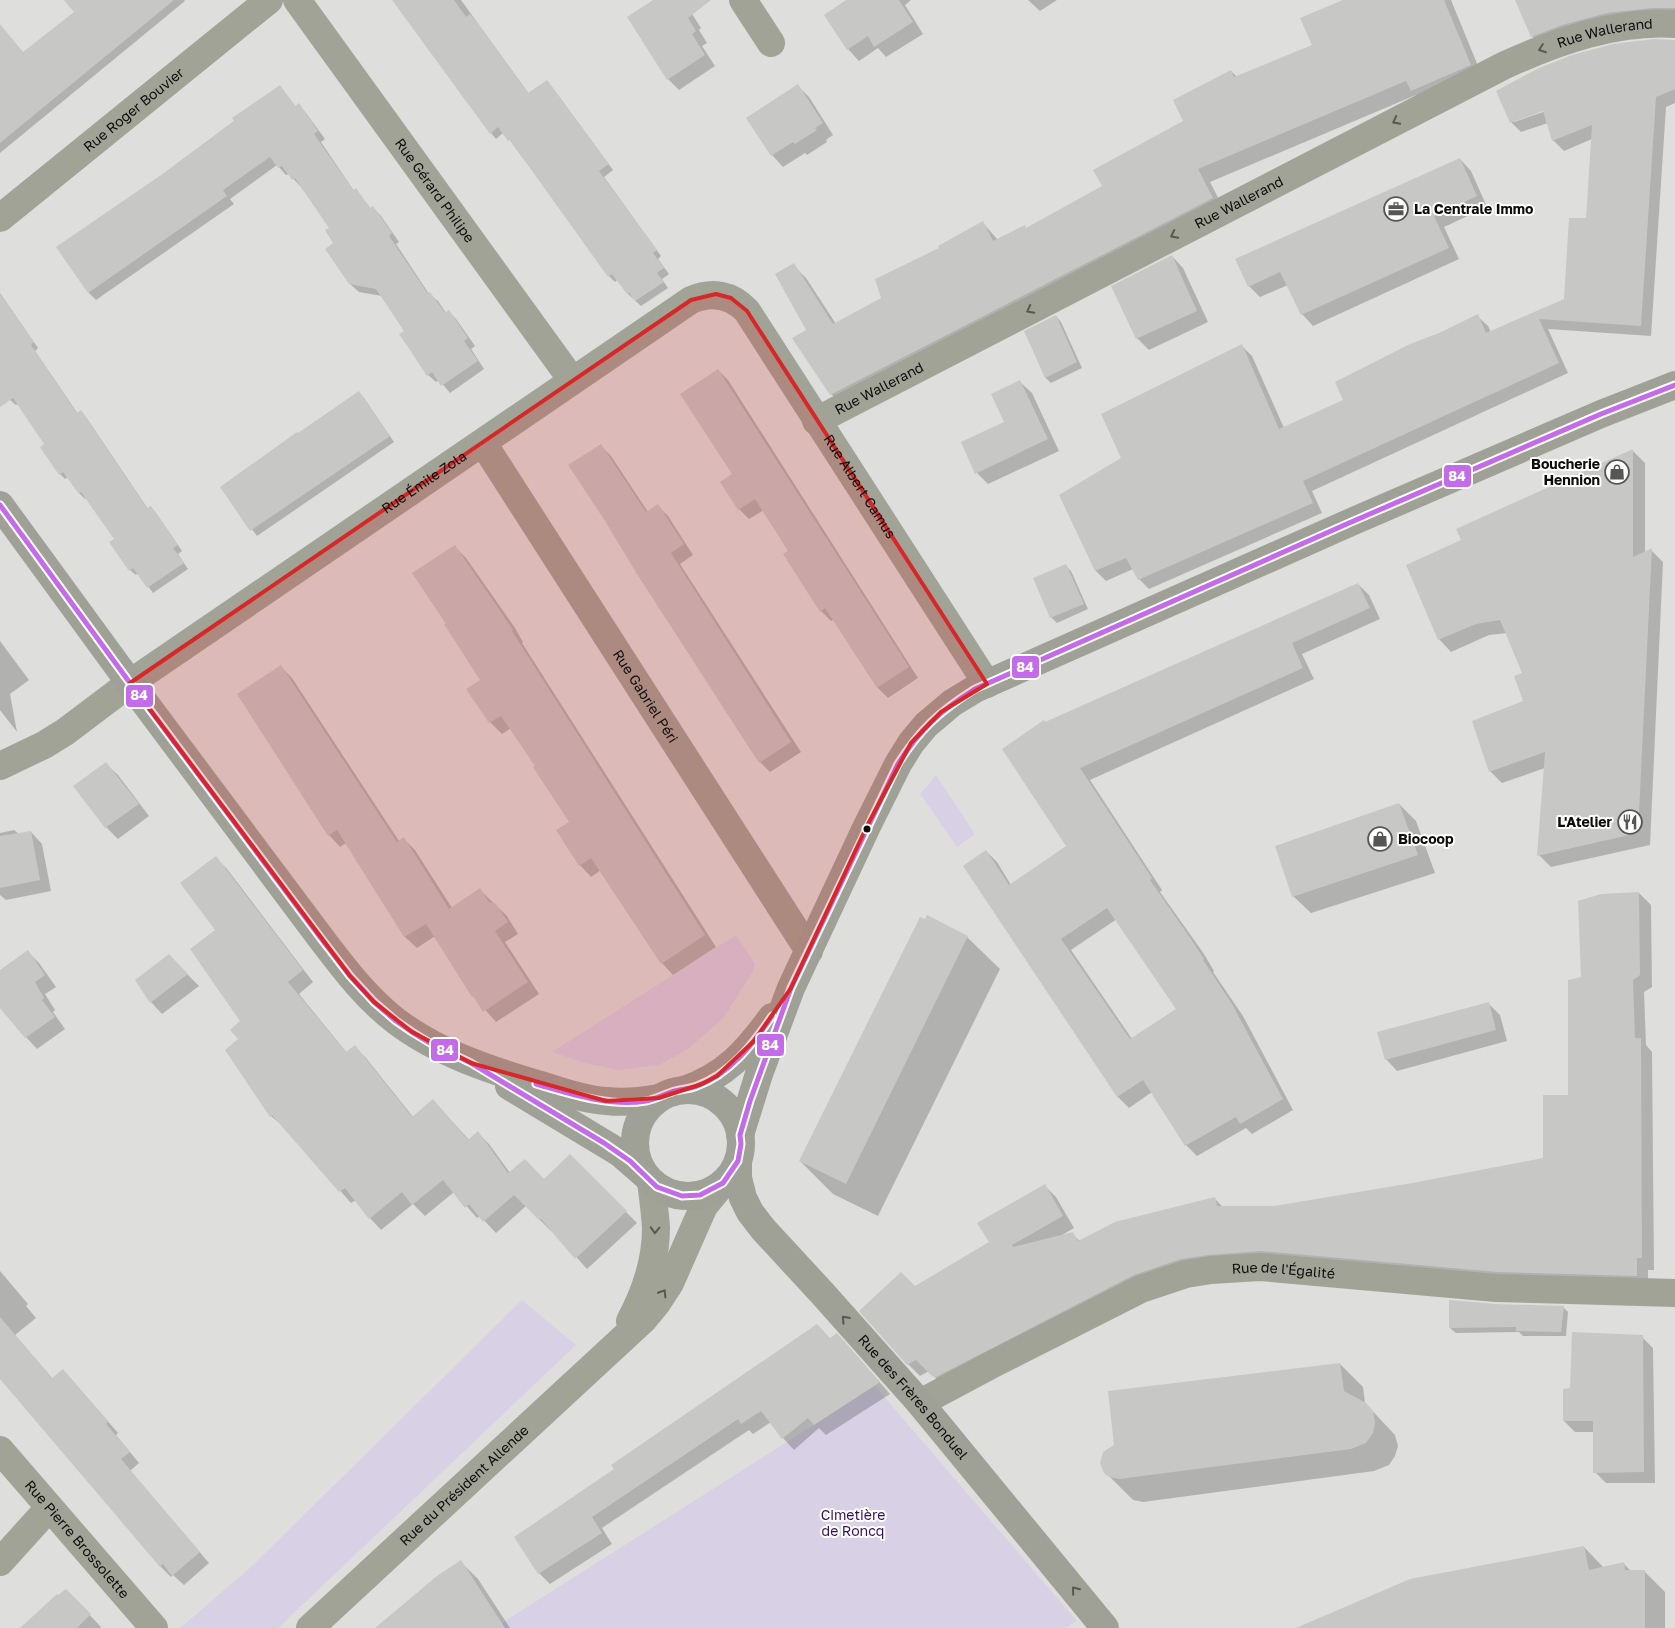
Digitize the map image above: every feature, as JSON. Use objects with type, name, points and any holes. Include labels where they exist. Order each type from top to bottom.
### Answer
[{"type":"street","name":"Rue Roger Bouvier","points":[[0,218],[269,0]]},
{"type":"street","name":"Rue Gérard Philipe","points":[[297,0],[572,380]]},
{"type":"street","points":[[743,0],[771,43]]},
{"type":"street","name":"Rue Wallerand","points":[[816,421],[1505,64],[1548,46],[1617,28],[1637,24],[1675,24]]},
{"type":"street","name":"Rue Émile Zola","points":[[0,766],[44,745],[65,732],[130,683],[483,444],[572,380],[691,300],[708,295],[724,296]]},
{"type":"street","name":"Rue Albert Camus","points":[[724,296],[738,302],[747,310],[816,421],[986,684]]},
{"type":"street","points":[[0,506],[350,976],[374,1002],[396,1021],[430,1043],[471,1063],[612,1148],[665,1191],[682,1196],[700,1195],[708,1192],[734,1160],[759,1074],[791,988],[866,826],[911,743],[940,712],[986,684],[1349,523],[1601,414],[1675,385]]},
{"type":"street","name":"Rue Gabriel Péri","points":[[483,444],[809,951]]},
{"type":"street","points":[[648,1178],[640,1168],[635,1151],[635,1133],[641,1116],[652,1103],[702,1084],[717,1076],[735,1061],[754,1040],[791,988]]},
{"type":"street","points":[[471,1063],[562,1092],[606,1102],[633,1102],[693,1090],[710,1094],[724,1104],[735,1118],[734,1160]]},
{"type":"street","name":"Rue du Président Allende","points":[[310,1628],[644,1320],[658,1303],[678,1267],[704,1206],[734,1160]]},
{"type":"street","name":"Rue des Frères Bonduel","points":[[734,1160],[743,1198],[750,1212],[763,1229],[824,1294],[920,1403],[1105,1628]]},
{"type":"street","name":"Rue du Président Allende","points":[[618,1342],[638,1305],[649,1276],[656,1229],[648,1178]]},
{"type":"street","name":"Rue de l'Égalité","points":[[920,1403],[993,1364],[1142,1290],[1186,1274],[1211,1270],[1260,1267],[1496,1288],[1675,1293]]},
{"type":"street","name":"Rue Pierre Brossolette","points":[[0,1450],[154,1628]]},
{"type":"street","points":[[0,1562],[49,1508]]},
{"type":"highlighted area","points":[[716,294],[731,298],[747,311],[987,684],[941,712],[911,743],[867,826],[791,988],[754,1041],[717,1076],[702,1084],[659,1098],[606,1101],[471,1063],[412,1032],[374,1002],[350,976],[130,683],[691,300]]},
{"type":"green space","points":[[936,775],[975,834],[957,847],[920,794]]},
{"type":"green space","points":[[736,935],[755,964],[752,973],[724,1017],[688,1049],[659,1065],[618,1070],[585,1063],[552,1052]]},
{"type":"green space","points":[[522,1300],[576,1345],[278,1628],[180,1628],[252,1566]]},
{"type":"green space","name":"Cimetière de Roncq","points":[[875,1386],[1077,1621],[1065,1628],[494,1628]]},
{"type":"building","points":[[64,0],[174,0],[0,143],[0,24],[23,52],[74,12]]},
{"type":"building","points":[[392,0],[454,0],[466,17],[470,14],[480,26],[528,93],[547,80],[609,164],[599,171],[657,250],[653,253],[664,268],[657,273],[664,282],[635,301],[629,293],[627,294],[612,274],[608,277],[510,140],[508,141],[498,127],[490,134]]},
{"type":"building","points":[[653,0],[711,0],[688,18],[696,31],[692,34],[705,55],[667,80],[627,17]]},
{"type":"building","points":[[846,0],[899,0],[913,22],[874,47],[868,36],[847,50],[824,15]]},
{"type":"building","points":[[1343,0],[1444,0],[1471,65],[1411,91],[1406,81],[1198,169],[1213,198],[830,395],[792,338],[806,330],[775,274],[794,263],[833,324],[881,298],[875,279],[939,248],[938,246],[983,221],[993,241],[1025,225],[1026,228],[1102,186],[1093,170],[1183,121],[1173,100],[1231,70],[1234,77],[1312,45],[1300,18]]},
{"type":"building","points":[[1515,0],[1675,0],[1675,8],[1652,8],[1607,13],[1562,25],[1531,37]]},
{"type":"building","points":[[1654,39],[1675,40],[1675,89],[1656,97],[1641,326],[1539,319],[1559,363],[1303,481],[1313,503],[1138,580],[1126,558],[1095,571],[1059,495],[1121,458],[1101,414],[1242,344],[1279,429],[1343,400],[1335,382],[1410,344],[1439,333],[1478,314],[1486,333],[1564,299],[1569,218],[1586,218],[1592,125],[1552,141],[1543,111],[1510,123],[1496,91],[1539,68],[1572,55],[1613,44]]},
{"type":"building","points":[[798,84],[823,123],[815,128],[817,130],[795,144],[793,142],[771,156],[746,118]]},
{"type":"building","points":[[280,85],[295,106],[299,103],[318,131],[314,134],[353,190],[356,188],[370,208],[373,206],[392,233],[389,236],[428,294],[430,292],[445,313],[449,310],[468,338],[464,341],[478,361],[441,386],[432,372],[427,376],[399,334],[404,331],[376,289],[349,284],[325,249],[333,243],[325,230],[329,228],[295,178],[292,180],[282,166],[278,168],[270,157],[223,190],[227,196],[88,293],[56,247],[161,175],[234,121],[232,118]]},
{"type":"building","points":[[1460,158],[1477,196],[1434,216],[1449,248],[1301,315],[1280,272],[1248,287],[1235,259]]},
{"type":"building","points":[[1172,255],[1197,311],[1136,339],[1111,286]]},
{"type":"building","points":[[0,294],[34,342],[31,345],[77,413],[81,410],[147,508],[151,506],[178,545],[173,548],[184,563],[147,588],[133,568],[129,571],[109,542],[114,539],[81,492],[79,494],[63,472],[59,475],[40,447],[44,444],[13,398],[0,407]]},
{"type":"building","points":[[1056,315],[1077,362],[1045,378],[1024,331]]},
{"type":"building","points":[[718,369],[909,667],[877,688],[825,608],[820,612],[783,554],[788,551],[755,499],[738,510],[720,482],[732,474],[680,394]]},
{"type":"building","points":[[1020,380],[1048,439],[975,474],[961,442],[1004,422],[991,394]]},
{"type":"building","points":[[359,391],[390,436],[250,531],[220,487]]},
{"type":"building","points":[[601,444],[646,512],[658,504],[684,544],[671,553],[791,742],[759,763],[568,465]]},
{"type":"building","points":[[1633,449],[1633,557],[1652,548],[1638,833],[1537,856],[1545,752],[1489,772],[1472,721],[1523,701],[1514,676],[1522,673],[1500,620],[1476,624],[1438,640],[1406,565],[1461,540],[1456,529]]},
{"type":"building","points":[[455,545],[513,630],[705,935],[661,964],[591,858],[579,866],[556,830],[569,822],[533,767],[535,766],[501,716],[489,723],[466,689],[480,680],[412,573]]},
{"type":"building","points":[[1066,564],[1084,604],[1050,618],[1033,578]]},
{"type":"building","points":[[1358,583],[1370,608],[1292,643],[1303,668],[1080,768],[1152,878],[1150,880],[1193,942],[1232,1004],[1283,1099],[1240,1124],[1236,1117],[1185,1146],[1143,1080],[1117,1097],[963,866],[986,850],[1009,885],[1066,846],[1002,749],[1044,720],[1045,722]],"holes":[[[1107,908],[1176,1009],[1130,1039],[1061,939]]]},
{"type":"building","points":[[281,665],[397,842],[404,837],[449,909],[480,888],[489,902],[496,904],[508,922],[495,931],[528,982],[483,1012],[426,924],[404,937],[337,830],[328,836],[237,694]]},
{"type":"building","points":[[106,762],[139,804],[105,828],[73,786]]},
{"type":"building","points":[[1399,803],[1418,855],[1292,897],[1275,846]]},
{"type":"building","points":[[31,831],[40,880],[0,888],[0,836]]},
{"type":"building","points":[[216,856],[303,970],[288,982],[346,1052],[355,1045],[412,1117],[433,1099],[468,1140],[478,1131],[508,1173],[525,1159],[544,1179],[570,1154],[627,1211],[575,1259],[541,1219],[539,1220],[514,1195],[483,1222],[469,1204],[465,1208],[443,1180],[412,1205],[402,1192],[369,1219],[345,1188],[339,1192],[272,1115],[270,1117],[225,1050],[238,1039],[230,1030],[240,1021],[190,949],[215,930],[180,883]]},
{"type":"building","points":[[1639,892],[1640,975],[1633,980],[1635,1038],[1641,1038],[1642,1258],[1637,1258],[1637,1276],[1497,1272],[1261,1251],[1181,1259],[1134,1275],[936,1377],[932,1376],[916,1360],[907,1365],[859,1311],[901,1272],[915,1286],[989,1242],[977,1223],[1045,1184],[1063,1216],[1012,1245],[1013,1247],[1073,1232],[1078,1241],[1115,1222],[1215,1197],[1217,1206],[1274,1206],[1412,1183],[1543,1158],[1543,1095],[1568,1095],[1568,980],[1581,977],[1578,901],[1601,894]]},
{"type":"building","points":[[927,915],[968,936],[846,1184],[799,1161],[920,917],[925,919]]},
{"type":"building","points":[[28,950],[45,975],[35,982],[44,998],[42,1000],[55,1017],[25,1038],[0,1008],[0,970]]},
{"type":"building","points":[[169,954],[188,974],[150,1003],[135,980]]},
{"type":"building","points":[[1489,1002],[1496,1030],[1385,1060],[1377,1032]]},
{"type":"building","points":[[1449,1300],[1496,1304],[1564,1306],[1561,1332],[1516,1331],[1516,1327],[1449,1328]]},
{"type":"building","points":[[0,1317],[52,1378],[63,1369],[108,1422],[106,1424],[130,1452],[121,1459],[200,1552],[172,1576],[163,1564],[160,1567],[0,1379]]},
{"type":"building","points":[[817,1324],[830,1338],[837,1333],[880,1382],[814,1425],[808,1418],[782,1439],[761,1411],[741,1424],[738,1419],[592,1517],[602,1533],[538,1574],[514,1537],[614,1469],[611,1465]]},
{"type":"building","points":[[1572,1332],[1643,1335],[1644,1472],[1593,1473],[1593,1421],[1563,1421],[1563,1389],[1570,1388]]},
{"type":"building","points":[[1340,1363],[1344,1391],[1366,1403],[1373,1411],[1375,1422],[1373,1433],[1366,1443],[1351,1449],[1119,1479],[1109,1477],[1104,1473],[1100,1463],[1103,1452],[1114,1445],[1108,1391]]},
{"type":"building","points":[[1584,1546],[1589,1570],[1624,1562],[1625,1570],[1645,1570],[1645,1628],[1296,1628],[1410,1579]]},
{"type":"building","points":[[461,1560],[505,1628],[375,1628],[437,1576]]},
{"type":"building","points":[[66,1589],[91,1614],[77,1628],[20,1628],[57,1594]]},
{"type":"transit line","name":"84","points":[[0,505],[320,937],[350,976],[374,1002],[412,1032],[471,1063],[604,1143],[630,1161],[657,1187],[682,1196],[700,1195],[723,1183],[738,1161],[741,1144],[740,1135],[750,1101],[791,988],[898,764],[914,741],[941,713],[975,689],[1349,523],[1601,414],[1675,385]]},
{"type":"transit line","name":"84","points":[[536,1084],[576,1095],[618,1102],[646,1101],[675,1091],[692,1088],[709,1081],[730,1066],[749,1047],[772,1016]]},
{"type":"place","name":"La Centrale Immo","points":[[1396,209]]},
{"type":"place","name":"Boucherie Hennion","points":[[1617,472]]},
{"type":"place","name":"L'Atelier","points":[[1630,822]]},
{"type":"place","name":"Biocoop","points":[[1380,839]]}]
